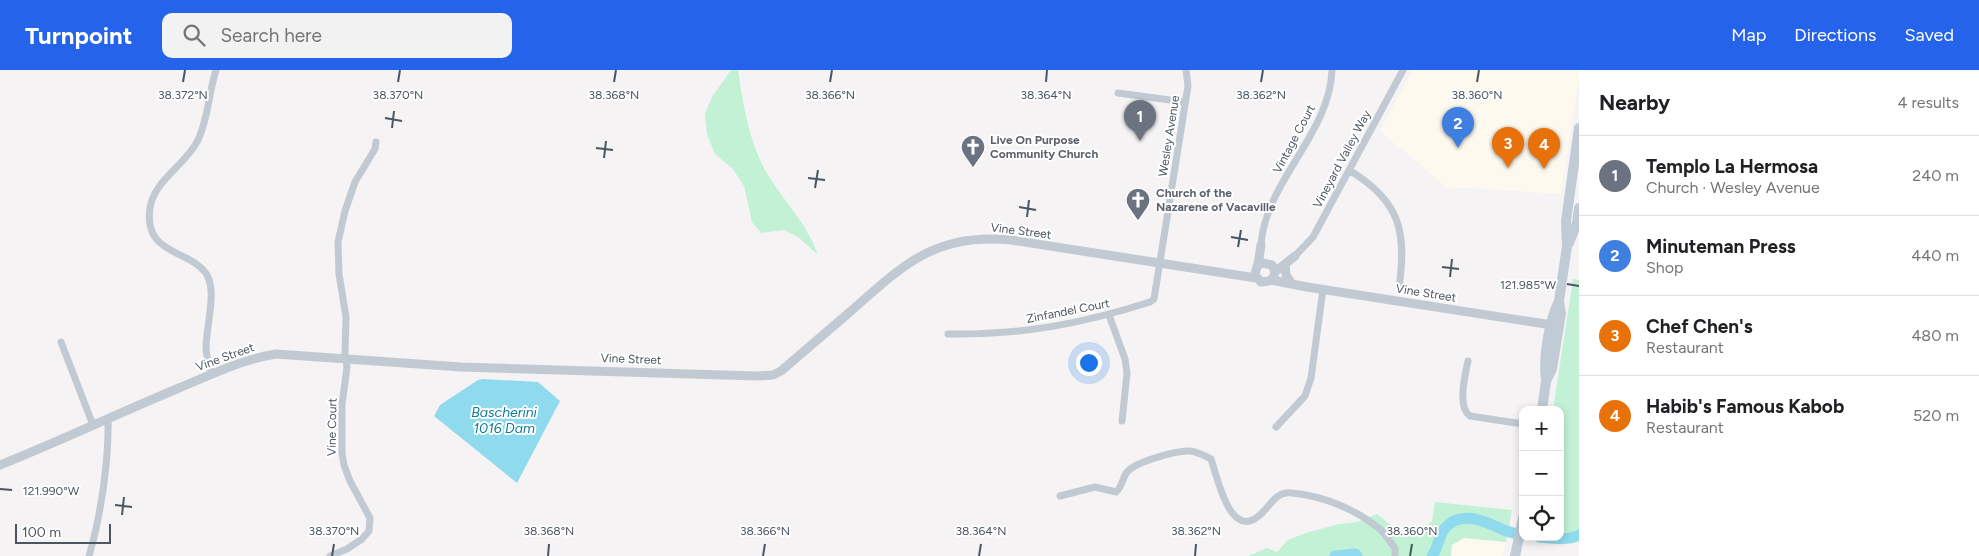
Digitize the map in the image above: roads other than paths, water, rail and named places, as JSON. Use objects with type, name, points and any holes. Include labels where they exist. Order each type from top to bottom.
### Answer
[{"type":"main road","points":[[1546,381],[1552,369],[1561,313],[1559,301],[1567,246],[1566,221],[1579,132]]},
{"type":"main road","points":[[1571,188],[1574,195],[1572,218],[1577,223]]},
{"type":"main road","points":[[1567,246],[1577,223],[1579,208]]},
{"type":"main road","points":[[1543,406],[1546,381],[1545,368],[1553,312],[1559,301]]},
{"type":"main road","points":[[1515,556],[1519,536]]},
{"type":"street","points":[[211,373],[206,348],[211,288],[208,278],[197,265],[169,251],[159,242],[153,232],[149,217],[154,194],[198,140],[216,70]]},
{"type":"street","name":"Wesley Avenue","points":[[1160,264],[1188,86],[1186,70]]},
{"type":"street","name":"Vintage Court","points":[[1261,245],[1267,214],[1325,106],[1331,85],[1332,70]]},
{"type":"street","name":"Vineyard Valley Way","points":[[1295,256],[1313,237],[1403,70]]},
{"type":"street","points":[[1118,93],[1185,102]]},
{"type":"street","points":[[346,360],[345,309],[338,274],[340,227],[355,182],[375,149],[376,142]]},
{"type":"street","points":[[1349,170],[1373,187],[1385,200],[1397,219],[1402,236],[1402,263],[1399,287]]},
{"type":"street","name":"Vine Street","points":[[0,465],[211,373],[253,358],[276,354],[461,367],[773,375],[781,371],[899,269],[917,257],[948,244],[978,239],[997,239],[1236,275],[1266,271],[1293,283],[1323,289],[1552,324]]},
{"type":"street","points":[[1261,245],[1266,271]]},
{"type":"street","points":[[1266,271],[1295,256]]},
{"type":"street","points":[[1266,271],[1285,264],[1295,256]]},
{"type":"street","name":"Zinfandel Court","points":[[948,334],[991,334],[1029,331],[1072,324],[1150,302],[1154,299],[1160,264]]},
{"type":"street","points":[[1285,264],[1286,275],[1293,283]]},
{"type":"street","points":[[1276,427],[1305,396],[1311,378],[1323,289]]},
{"type":"street","points":[[1109,315],[1125,359],[1127,373],[1122,421]]},
{"type":"street","points":[[61,342],[93,425]]},
{"type":"street","name":"Vine Court","points":[[330,556],[347,549],[362,539],[369,531],[370,518],[344,465],[342,453],[342,404],[347,367],[346,360]]},
{"type":"street","points":[[1468,361],[1463,406],[1465,413],[1470,416],[1519,423]]},
{"type":"street","points":[[89,556],[99,513],[107,448],[108,418]]},
{"type":"street","points":[[1060,496],[1095,487],[1116,492],[1128,472],[1134,467],[1166,455],[1191,451],[1211,459],[1227,506],[1238,519],[1247,521],[1258,517],[1274,500],[1286,492],[1319,497],[1344,506],[1383,532],[1395,548],[1395,556]]},
{"type":"water","name":"Bascherini 1016 Dam","points":[[478,380],[538,382],[560,401],[517,483],[434,416],[440,405]]},
{"type":"waterway","points":[[1432,556],[1445,528],[1451,522],[1458,519],[1474,519],[1519,534]]},
{"type":"waterway","points":[[1564,539],[1579,535]]},
{"type":"waterway","points":[[1335,556],[1355,554],[1357,556]]},
{"type":"place","name":"Templo La Hermosa","points":[[1140,141]]},
{"type":"place","name":"Minuteman Press","points":[[1458,148]]},
{"type":"place","name":"Live On Purpose Community Church","points":[[973,168]]},
{"type":"place","name":"Chef Chen's","points":[[1508,168]]},
{"type":"place","name":"Habib's Famous Kabob","points":[[1544,169]]},
{"type":"place","name":"Church of the Nazarene of Vacaville","points":[[1138,221]]}]
